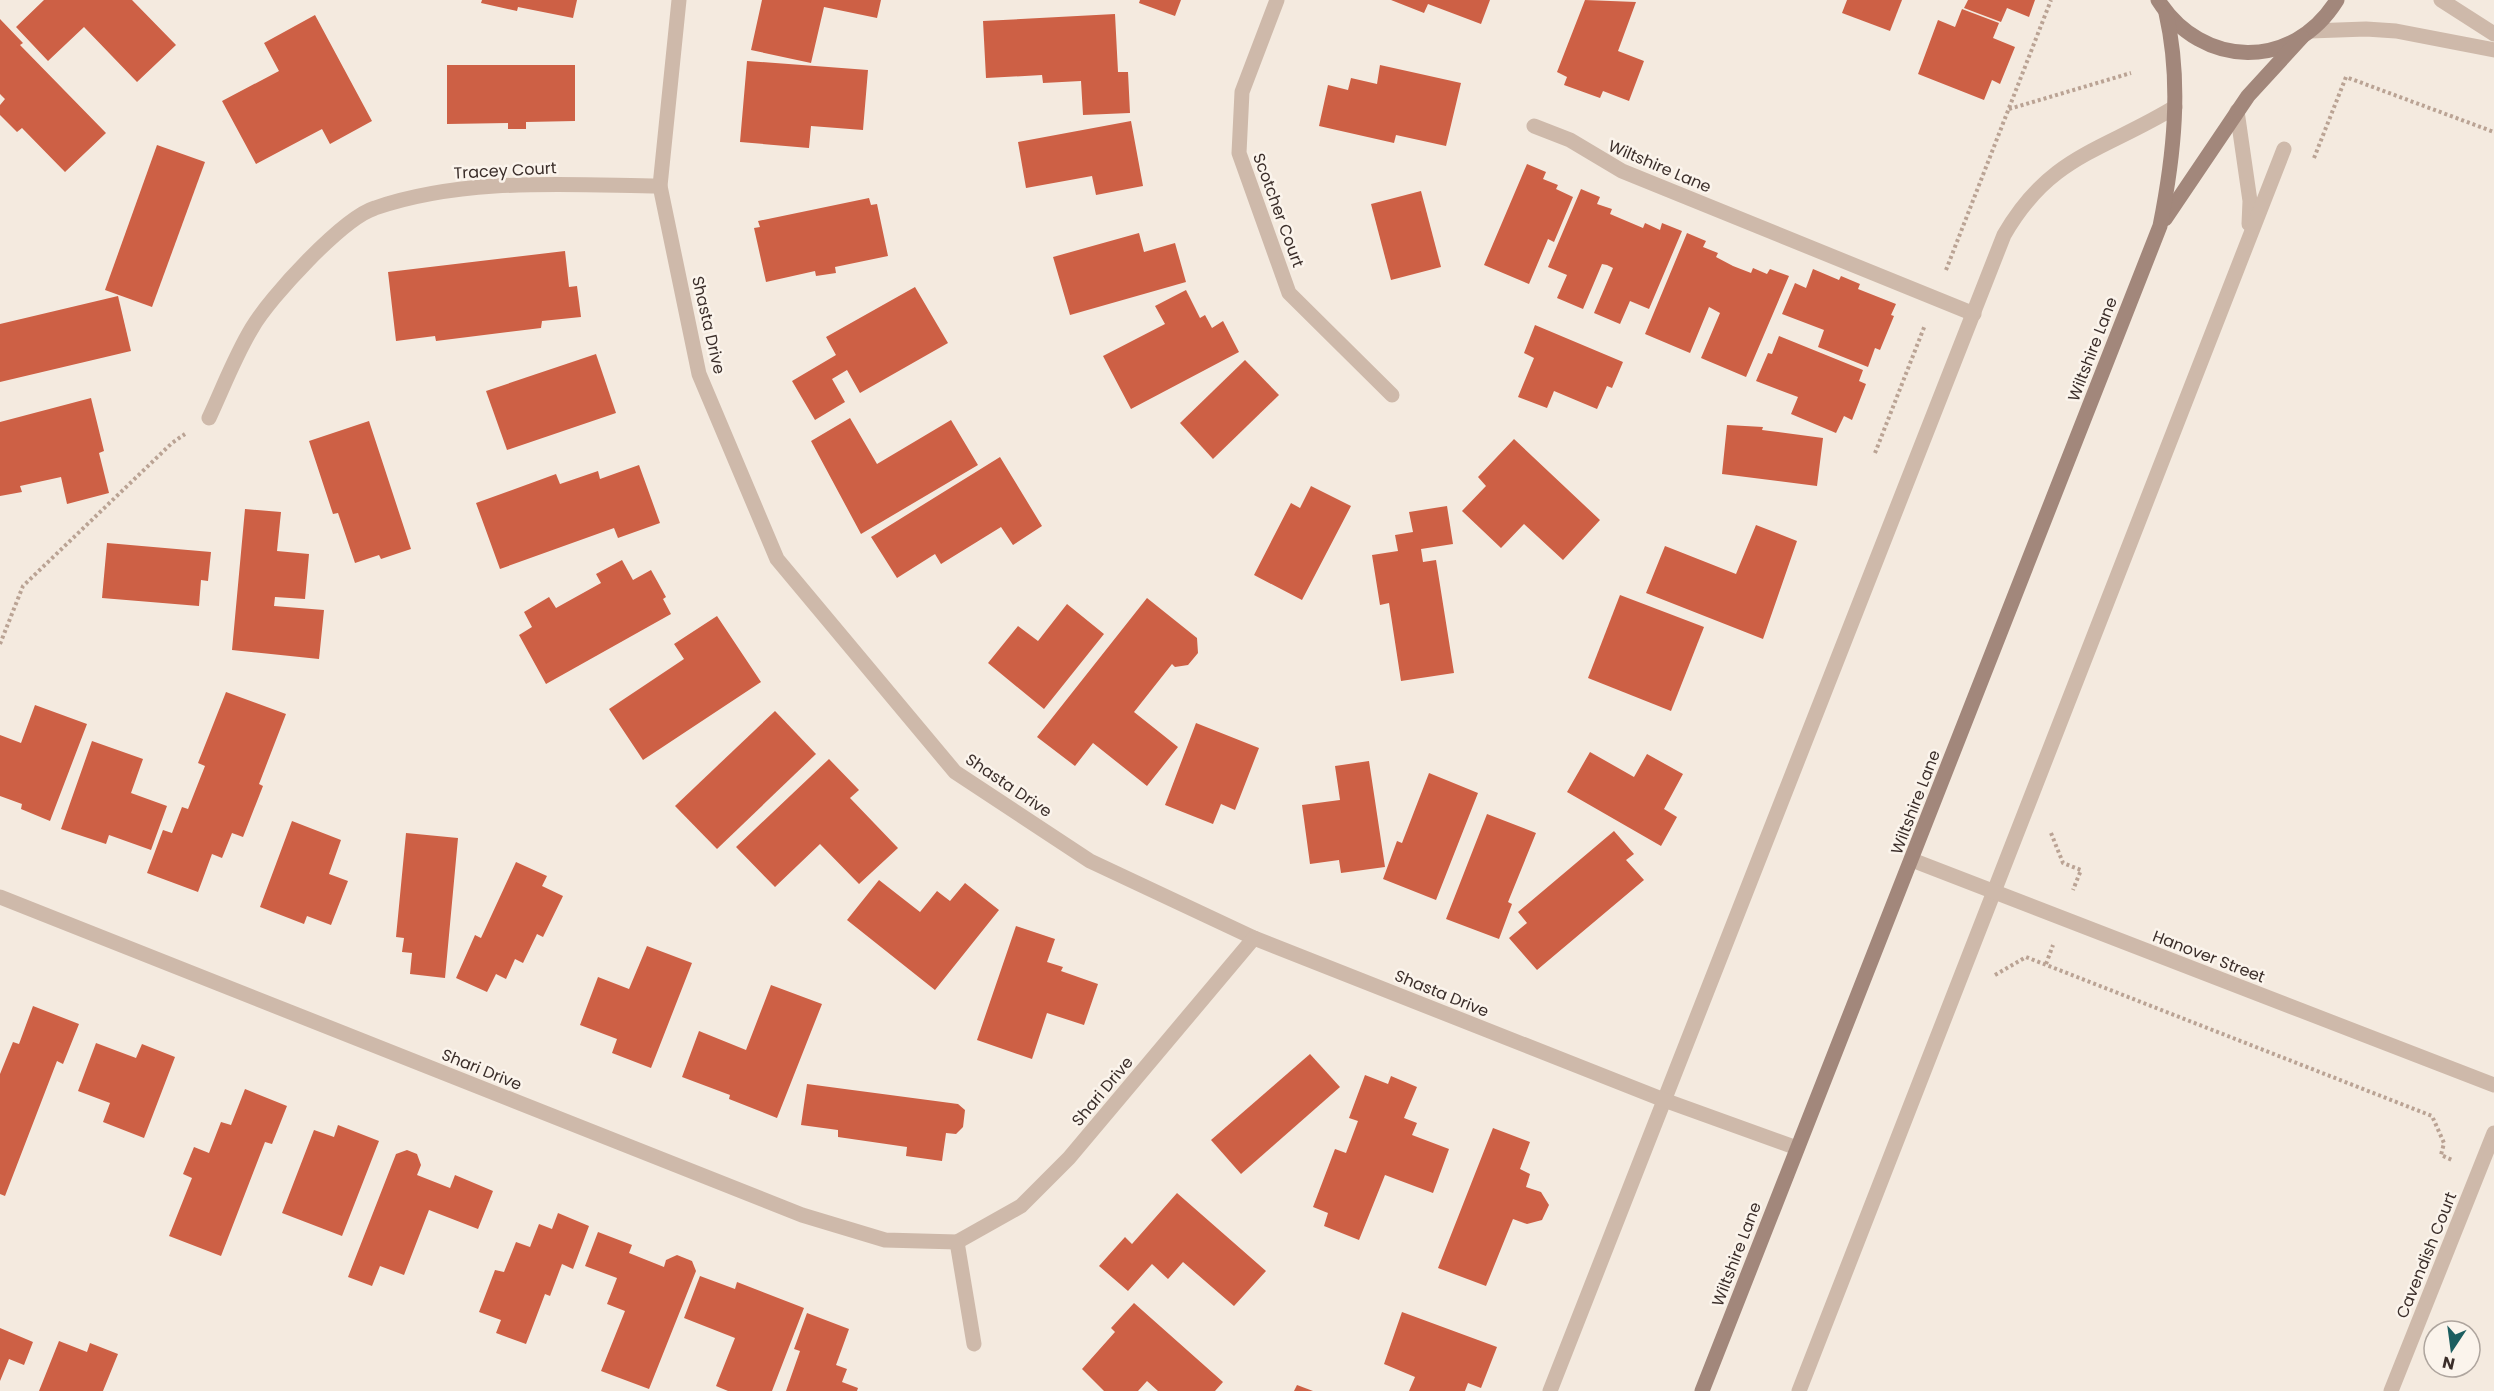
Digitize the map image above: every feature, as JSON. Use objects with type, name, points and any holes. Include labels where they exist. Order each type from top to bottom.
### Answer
[{"type":"main road","name":"Wiltshire Lane","points":[[2160,226],[2237,111],[2306,34],[2327,15],[2337,0]]},
{"type":"main road","name":"Wiltshire Lane","points":[[1702,1391],[2160,226],[2171,160],[2175,107],[2175,57],[2162,7]]},
{"type":"main road","points":[[2162,7],[2177,26],[2205,44],[2238,52],[2271,50],[2306,34]]},
{"type":"street","name":"Shasta Drive","points":[[679,0],[660,186],[699,374],[777,559],[955,772],[1090,861],[1254,938],[1664,1100],[1797,1148]]},
{"type":"street","name":"Scotcher Court","points":[[1277,0],[1242,92],[1239,153],[1289,293],[1392,395]]},
{"type":"street","points":[[2441,0],[2494,34]]},
{"type":"street","points":[[2306,34],[2366,29],[2396,31],[2494,50]]},
{"type":"street","points":[[1550,1391],[2004,235],[2033,193],[2062,166],[2175,107]]},
{"type":"street","points":[[2237,111],[2250,201],[2246,247]]},
{"type":"street","name":"Wiltshire Lane","points":[[1534,126],[1570,140],[1622,171],[1974,314]]},
{"type":"street","points":[[1799,1391],[2284,149]]},
{"type":"street","name":"Tracey Court","points":[[209,418],[252,327],[289,279],[327,242],[373,208],[455,189],[539,184],[660,186]]},
{"type":"street","name":"Hanover Street","points":[[1912,860],[2494,1085]]},
{"type":"street","name":"Shari Drive","points":[[0,897],[802,1215],[885,1239],[957,1242],[1021,1206],[1070,1158],[1254,938]]},
{"type":"street","name":"Cavendish Court","points":[[2391,1391],[2494,1133]]},
{"type":"street","points":[[957,1242],[974,1344]]},
{"type":"path","points":[[1875,453],[2051,0]]},
{"type":"path","points":[[2009,109],[2131,73]]},
{"type":"path","points":[[2314,159],[2346,77],[2494,132]]},
{"type":"path","points":[[0,644],[23,586],[172,443],[209,418]]},
{"type":"path","points":[[2046,964],[2081,870],[2063,863],[2050,836],[2054,825]]},
{"type":"path","points":[[2026,957],[2432,1116],[2444,1143],[2441,1155]]},
{"type":"building","points":[[44,0],[132,0],[176,45],[137,82],[84,27],[48,61],[16,27]]},
{"type":"building","points":[[482,0],[577,0],[573,18],[518,7],[517,11],[481,3]]},
{"type":"building","points":[[762,0],[881,0],[877,18],[824,7],[811,63],[751,50]]},
{"type":"building","points":[[1140,0],[1181,0],[1175,16],[1139,3]]},
{"type":"building","points":[[1391,0],[1490,0],[1481,24],[1428,4],[1424,13]]},
{"type":"building","points":[[1585,0],[1636,2],[1618,51],[1644,61],[1629,101],[1603,91],[1600,98],[1564,85],[1567,77],[1557,72]]},
{"type":"building","points":[[1847,0],[1902,0],[1890,31],[1842,13]]},
{"type":"building","points":[[1968,0],[2035,0],[2029,17],[2007,8],[2001,22],[1964,8]]},
{"type":"building","points":[[1962,9],[1999,23],[1993,38],[2015,47],[2000,84],[1992,80],[1984,100],[1918,74],[1938,20],[1955,27]]},
{"type":"building","points":[[1115,14],[1118,72],[1128,72],[1130,113],[1083,115],[1081,81],[1043,83],[1042,75],[986,78],[983,21]]},
{"type":"building","points":[[315,15],[372,121],[330,144],[322,129],[256,164],[222,101],[279,71],[264,43]]},
{"type":"building","points":[[0,19],[23,43],[20,45],[106,133],[65,172],[22,128],[17,132],[0,115],[0,105],[5,99],[0,94]]},
{"type":"building","points":[[747,61],[868,70],[863,130],[811,126],[809,148],[740,142]]},
{"type":"building","points":[[447,65],[575,65],[575,121],[526,122],[526,129],[508,129],[508,123],[447,124]]},
{"type":"building","points":[[1380,65],[1461,83],[1446,146],[1396,135],[1394,143],[1319,126],[1328,85],[1348,90],[1351,78],[1377,84]]},
{"type":"building","points":[[1131,121],[1143,186],[1096,195],[1092,176],[1026,188],[1018,142]]},
{"type":"building","points":[[157,145],[205,162],[152,307],[105,290]]},
{"type":"building","points":[[1527,164],[1546,172],[1543,179],[1558,185],[1556,189],[1573,197],[1554,242],[1548,239],[1529,284],[1484,265]]},
{"type":"building","points":[[1581,189],[1600,197],[1597,204],[1612,209],[1610,214],[1643,228],[1645,223],[1660,230],[1662,223],[1682,231],[1649,309],[1630,301],[1620,324],[1594,313],[1613,268],[1602,264],[1583,309],[1557,298],[1567,275],[1548,267]]},
{"type":"building","points":[[1421,191],[1441,267],[1391,280],[1371,204]]},
{"type":"building","points":[[869,198],[871,205],[877,204],[888,256],[835,267],[836,273],[816,276],[815,271],[766,282],[754,228],[760,227],[758,221]]},
{"type":"building","points":[[1139,233],[1144,252],[1175,243],[1186,282],[1070,315],[1053,257]]},
{"type":"building","points":[[1687,233],[1706,241],[1703,247],[1718,253],[1716,257],[1733,266],[1751,273],[1753,268],[1767,274],[1770,269],[1789,276],[1746,377],[1701,358],[1720,313],[1709,307],[1690,353],[1645,334]]},
{"type":"building","points":[[565,251],[569,287],[577,286],[581,317],[542,321],[541,328],[436,341],[435,336],[396,341],[388,272]]},
{"type":"building","points":[[1813,269],[1839,280],[1841,276],[1860,284],[1858,289],[1896,304],[1891,315],[1894,316],[1880,350],[1875,348],[1868,367],[1818,347],[1824,330],[1782,314],[1795,283],[1806,288]]},
{"type":"building","points":[[915,287],[948,343],[860,393],[847,370],[832,379],[845,402],[815,420],[792,381],[836,355],[826,337]]},
{"type":"building","points":[[1186,290],[1200,318],[1205,315],[1212,328],[1223,321],[1239,352],[1131,409],[1103,356],[1165,324],[1155,306]]},
{"type":"building","points":[[118,296],[131,351],[0,382],[0,324]]},
{"type":"building","points":[[1535,325],[1623,362],[1612,388],[1607,386],[1597,409],[1554,391],[1547,408],[1518,397],[1534,358],[1524,353]]},
{"type":"building","points":[[1779,336],[1863,370],[1859,381],[1866,384],[1852,420],[1844,416],[1836,433],[1791,414],[1798,397],[1756,381],[1768,353],[1772,354]]},
{"type":"building","points":[[596,354],[616,413],[507,450],[486,391]]},
{"type":"building","points":[[1245,360],[1279,395],[1213,459],[1180,423]]},
{"type":"building","points":[[91,398],[104,451],[99,453],[109,493],[67,504],[61,477],[20,486],[22,492],[0,496],[0,422]]},
{"type":"building","points":[[850,418],[877,464],[951,420],[978,465],[861,534],[811,441]]},
{"type":"building","points":[[369,421],[411,549],[381,559],[379,555],[355,563],[338,513],[333,514],[309,441]]},
{"type":"building","points":[[1727,425],[1763,427],[1762,430],[1823,438],[1817,486],[1722,474]]},
{"type":"building","points":[[1514,439],[1600,520],[1563,560],[1524,524],[1501,548],[1462,511],[1486,486],[1478,477]]},
{"type":"building","points":[[1000,457],[1042,526],[1013,545],[1001,527],[941,564],[935,554],[897,578],[871,537]]},
{"type":"building","points":[[639,465],[660,523],[618,538],[614,528],[500,569],[476,503],[556,474],[560,484],[598,471],[600,479]]},
{"type":"building","points":[[1311,486],[1351,506],[1302,600],[1254,575],[1291,503],[1300,508]]},
{"type":"building","points":[[1447,506],[1453,544],[1421,549],[1423,562],[1436,560],[1454,673],[1401,681],[1389,603],[1380,605],[1372,555],[1398,551],[1395,535],[1413,532],[1409,512]]},
{"type":"building","points":[[245,509],[281,512],[277,551],[309,554],[305,599],[275,597],[274,606],[324,610],[319,659],[232,650]]},
{"type":"building","points":[[1756,525],[1797,541],[1763,639],[1646,593],[1665,546],[1736,574]]},
{"type":"building","points":[[107,543],[211,552],[208,581],[201,580],[199,606],[102,598]]},
{"type":"building","points":[[622,560],[633,580],[651,570],[666,597],[663,599],[671,614],[546,684],[519,635],[532,627],[524,612],[549,597],[556,608],[601,583],[596,574]]},
{"type":"building","points":[[1620,595],[1704,627],[1671,711],[1588,678]]},
{"type":"building","points":[[1147,598],[1197,638],[1198,653],[1188,665],[1175,667],[1172,664],[1134,712],[1178,747],[1147,786],[1093,743],[1075,766],[1037,737]]},
{"type":"building","points":[[1067,604],[1104,634],[1044,709],[988,663],[1018,626],[1038,641]]},
{"type":"building","points":[[717,616],[761,682],[643,760],[609,709],[684,659],[674,644]]},
{"type":"building","points":[[226,692],[286,714],[259,784],[263,786],[243,837],[232,833],[222,858],[212,854],[198,892],[147,873],[163,830],[172,833],[182,807],[188,809],[205,766],[198,763]]},
{"type":"building","points":[[35,705],[87,724],[50,821],[21,809],[22,804],[0,796],[0,735],[21,743]]},
{"type":"building","points":[[775,711],[816,754],[717,849],[675,806]]},
{"type":"building","points":[[1196,723],[1259,748],[1235,810],[1221,804],[1213,824],[1165,805]]},
{"type":"building","points":[[92,741],[143,759],[131,793],[167,806],[151,850],[109,835],[106,844],[61,829]]},
{"type":"building","points":[[1590,752],[1634,777],[1647,754],[1683,774],[1664,809],[1677,817],[1661,846],[1567,792]]},
{"type":"building","points":[[829,759],[859,790],[850,798],[898,848],[859,884],[820,844],[775,887],[736,847]]},
{"type":"building","points":[[1369,761],[1385,867],[1341,873],[1339,860],[1310,864],[1302,805],[1340,800],[1335,766]]},
{"type":"building","points":[[1429,773],[1478,793],[1436,900],[1383,879],[1397,841],[1402,843]]},
{"type":"building","points":[[1487,814],[1536,833],[1508,902],[1512,904],[1499,939],[1446,919]]},
{"type":"building","points":[[292,821],[341,840],[329,874],[348,881],[331,925],[307,916],[304,924],[260,907]]},
{"type":"building","points":[[1614,831],[1634,854],[1626,860],[1644,880],[1537,970],[1509,938],[1527,923],[1518,912]]},
{"type":"building","points":[[406,833],[458,838],[445,978],[410,974],[412,953],[402,952],[404,938],[396,937]]},
{"type":"building","points":[[516,862],[547,876],[542,886],[563,896],[543,937],[537,934],[523,963],[515,959],[506,979],[496,974],[487,992],[456,978],[475,935],[481,938]]},
{"type":"building","points":[[879,880],[920,912],[937,891],[950,901],[965,883],[999,910],[935,990],[847,920]]},
{"type":"building","points":[[1016,926],[1055,939],[1047,962],[1063,967],[1061,971],[1098,984],[1084,1025],[1047,1013],[1032,1059],[977,1040]]},
{"type":"building","points":[[647,946],[692,963],[651,1068],[612,1053],[617,1039],[580,1025],[598,977],[629,989]]},
{"type":"building","points":[[771,985],[822,1004],[777,1118],[729,1099],[730,1095],[682,1077],[699,1031],[746,1050]]},
{"type":"building","points":[[33,1006],[79,1024],[63,1064],[57,1061],[5,1196],[0,1194],[0,1074],[13,1042],[19,1044]]},
{"type":"building","points":[[96,1043],[136,1058],[142,1044],[175,1057],[144,1138],[103,1122],[110,1103],[78,1091]]},
{"type":"building","points":[[1310,1054],[1340,1087],[1241,1174],[1211,1140]]},
{"type":"building","points":[[1365,1075],[1388,1084],[1391,1076],[1417,1087],[1404,1118],[1417,1123],[1412,1135],[1449,1149],[1433,1193],[1385,1175],[1359,1240],[1324,1226],[1328,1213],[1313,1207],[1335,1149],[1346,1153],[1358,1121],[1349,1118]]},
{"type":"building","points":[[807,1084],[958,1104],[965,1110],[963,1127],[956,1134],[946,1133],[942,1161],[906,1156],[907,1147],[838,1137],[838,1130],[801,1125]]},
{"type":"building","points":[[245,1089],[287,1106],[272,1144],[265,1142],[221,1256],[169,1236],[192,1178],[183,1174],[194,1147],[209,1153],[221,1122],[231,1125]]},
{"type":"building","points":[[338,1125],[379,1141],[342,1236],[282,1213],[314,1130],[334,1137]]},
{"type":"building","points":[[1493,1128],[1530,1142],[1520,1169],[1530,1174],[1526,1187],[1541,1192],[1549,1205],[1542,1220],[1527,1224],[1513,1219],[1486,1286],[1438,1268]]},
{"type":"building","points":[[407,1150],[417,1154],[421,1165],[417,1175],[450,1188],[455,1175],[493,1191],[478,1229],[429,1210],[404,1275],[380,1266],[372,1286],[348,1277],[396,1154]]},
{"type":"building","points":[[1177,1193],[1266,1271],[1234,1306],[1183,1262],[1168,1279],[1152,1264],[1128,1291],[1099,1266],[1125,1237],[1132,1244]]},
{"type":"building","points":[[558,1213],[589,1226],[573,1269],[562,1264],[550,1296],[545,1294],[526,1344],[496,1333],[501,1320],[479,1312],[495,1270],[504,1272],[516,1242],[530,1247],[539,1224],[552,1229]]},
{"type":"building","points":[[598,1232],[632,1245],[629,1253],[664,1267],[666,1260],[677,1255],[692,1261],[696,1271],[649,1389],[601,1371],[625,1311],[607,1304],[617,1278],[585,1266]]},
{"type":"building","points":[[700,1276],[735,1289],[737,1282],[804,1308],[772,1391],[728,1391],[716,1386],[735,1338],[684,1318]]},
{"type":"building","points":[[1134,1303],[1223,1382],[1215,1391],[1158,1391],[1147,1381],[1138,1391],[1104,1391],[1082,1369],[1115,1332],[1111,1328]]},
{"type":"building","points":[[1402,1312],[1497,1347],[1481,1388],[1468,1383],[1465,1391],[1409,1391],[1415,1377],[1384,1364]]},
{"type":"building","points":[[807,1313],[849,1329],[836,1365],[847,1369],[842,1382],[858,1388],[857,1391],[786,1391],[800,1351],[794,1349]]},
{"type":"building","points":[[0,1328],[33,1342],[24,1365],[9,1359],[0,1381]]},
{"type":"building","points":[[59,1341],[87,1352],[90,1343],[118,1354],[103,1391],[39,1391]]},
{"type":"building","points":[[1297,1385],[1313,1391],[1294,1391]]}]
